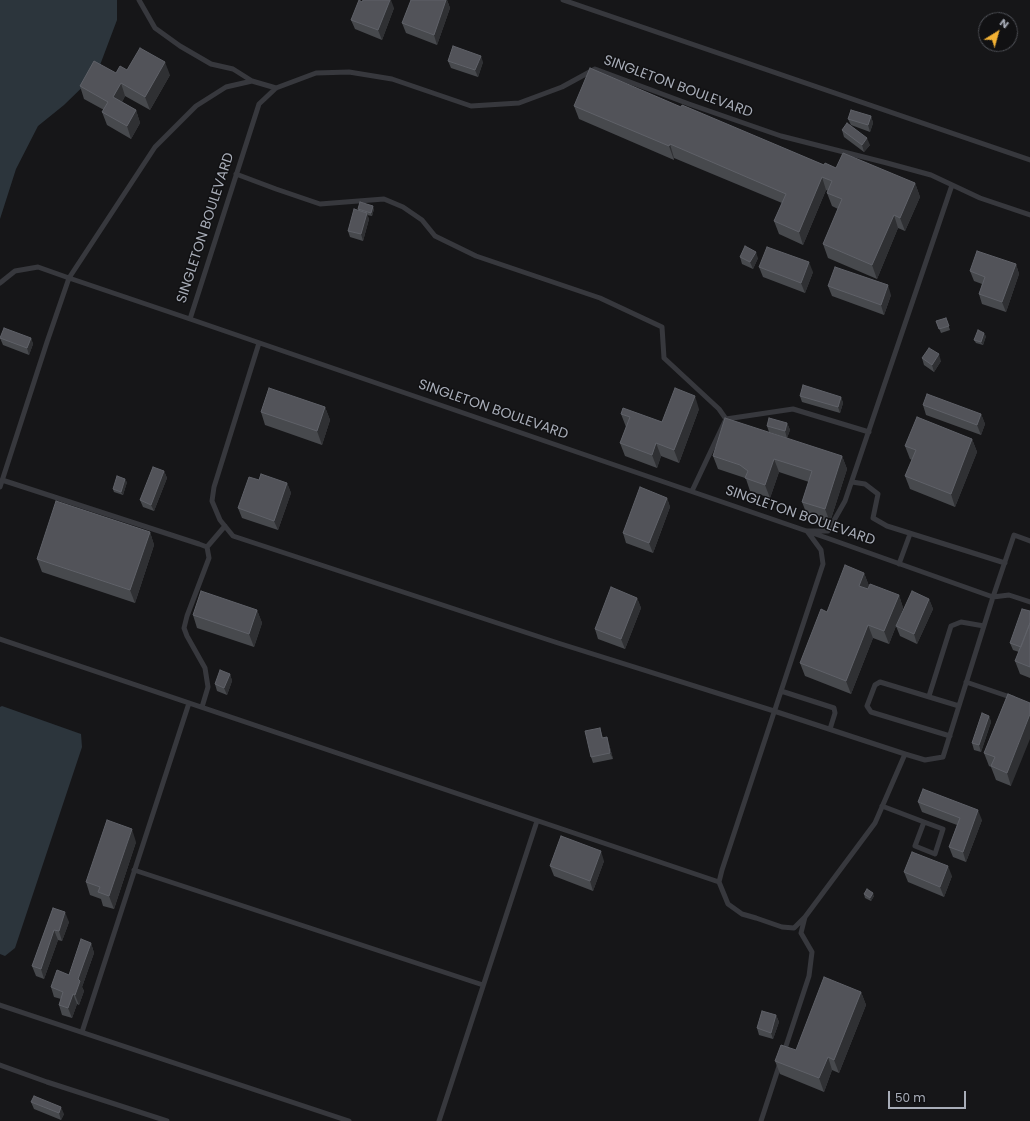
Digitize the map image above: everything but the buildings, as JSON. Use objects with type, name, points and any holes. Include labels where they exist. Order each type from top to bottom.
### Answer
[{"type":"lane","points":[[139,0],[155,28],[180,46],[211,64],[233,69],[252,81],[276,88]]},
{"type":"lane","points":[[563,0],[1030,160]]},
{"type":"lane","name":"SINGLETON BOULEVARD","points":[[993,597],[807,531],[190,319],[259,104],[276,88],[316,73],[349,72],[392,79],[471,106],[519,103],[562,87],[594,69],[781,136],[931,175],[980,198],[1030,215]]},
{"type":"lane","points":[[0,488],[47,342],[70,278],[156,148],[196,106],[226,87],[252,81]]},
{"type":"lane","points":[[236,174],[320,204],[384,199],[403,207],[422,220],[435,236],[476,256],[600,298],[662,327],[664,358],[719,409],[726,419]]},
{"type":"lane","points":[[807,531],[828,531],[845,502],[952,185]]},
{"type":"lane","points":[[0,283],[15,271],[38,268],[190,319]]},
{"type":"lane","points":[[260,343],[214,487],[212,501],[220,520],[233,536],[558,643],[925,760],[943,757],[1014,535],[1030,541]]},
{"type":"lane","points":[[726,419],[793,409],[869,432]]},
{"type":"lane","points":[[692,492],[726,419]]},
{"type":"lane","points":[[2,480],[207,547]]},
{"type":"lane","points":[[852,482],[865,484],[878,494],[873,518],[887,526],[1005,563]]},
{"type":"lane","points":[[207,547],[225,526]]},
{"type":"lane","points":[[807,531],[821,550],[823,564],[722,870],[719,882],[728,904],[742,914],[782,927],[794,928],[805,917],[875,823],[905,754]]},
{"type":"lane","points":[[899,564],[910,534]]},
{"type":"lane","points":[[202,707],[208,688],[205,668],[184,628],[187,616],[209,558],[207,547]]},
{"type":"lane","points":[[993,597],[1009,595],[1030,602]]},
{"type":"lane","points":[[929,696],[951,626],[961,622],[984,626]]},
{"type":"lane","points":[[0,639],[719,882]]},
{"type":"lane","points":[[950,736],[871,712],[867,706],[875,685],[880,682],[959,706]]},
{"type":"lane","points":[[966,682],[1016,699]]},
{"type":"lane","points":[[781,691],[834,708],[835,713],[830,729]]},
{"type":"lane","points":[[82,1032],[188,703]]},
{"type":"lane","points":[[882,806],[944,829],[935,854],[915,846],[924,822]]},
{"type":"lane","points":[[439,1121],[537,821]]},
{"type":"lane","points":[[134,870],[483,985]]},
{"type":"lane","points":[[761,1121],[809,976],[812,952],[801,933],[805,917]]},
{"type":"lane","points":[[0,1005],[349,1121]]},
{"type":"lane","points":[[0,1065],[167,1121]]},
{"type":"shaded area","points":[[0,0],[117,0],[117,20],[97,73],[64,105],[38,126],[16,169],[0,219]]},
{"type":"shaded area","points":[[2,706],[81,734],[82,747],[15,948],[5,956],[0,954],[0,707]]}]
